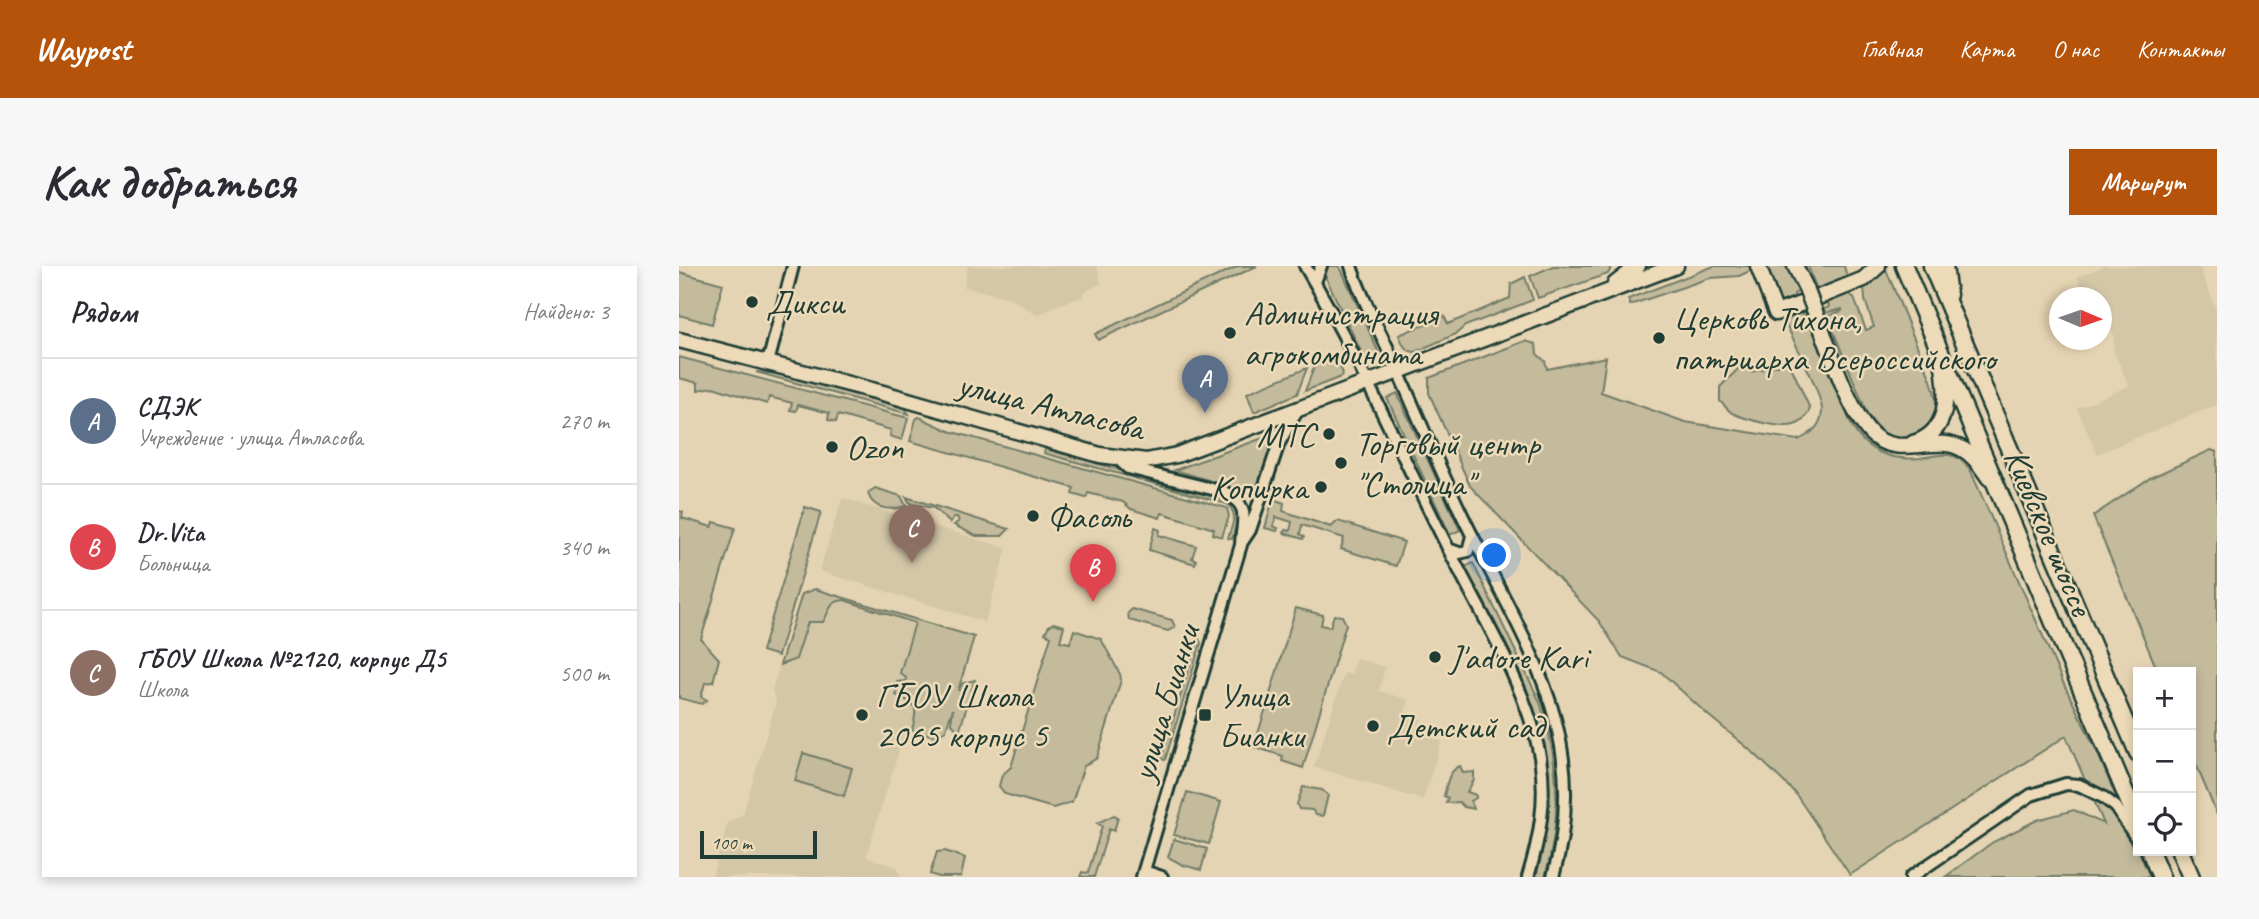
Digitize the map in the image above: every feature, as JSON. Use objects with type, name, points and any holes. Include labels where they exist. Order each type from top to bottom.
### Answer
[{"type":"highway","name":"Киевское шоссе","points":[[1904,266],[2133,811]]},
{"type":"highway","name":"Киевское шоссе","points":[[1932,266],[2133,740]]},
{"type":"highway","points":[[2152,856],[2160,877]]},
{"type":"highway","points":[[2182,856],[2191,877]]},
{"type":"main road","points":[[1597,297],[1638,266]]},
{"type":"main road","name":"улица Атласова","points":[[679,340],[1117,458],[1146,461],[1167,458],[1368,385],[1676,266]]},
{"type":"main road","points":[[1758,266],[1776,313],[1807,296]]},
{"type":"main road","points":[[1795,266],[1857,415],[1867,430],[1891,445],[1911,447],[1947,444],[1961,448],[1980,465],[1997,491]]},
{"type":"main road","points":[[1801,266],[1807,296]]},
{"type":"main road","points":[[1819,296],[1864,279],[1878,266]]},
{"type":"main road","points":[[1945,266],[1953,313]]},
{"type":"main road","points":[[1891,445],[1918,442],[1928,437],[1941,421],[1945,412],[1946,393],[1941,356]]},
{"type":"street","points":[[768,363],[793,266]]},
{"type":"street","points":[[1305,266],[1368,385],[1519,691],[1539,757],[1544,792],[1542,826],[1528,877]]},
{"type":"street","points":[[1315,282],[1321,266]]},
{"type":"street","points":[[1345,266],[1353,271],[1472,536],[1509,607],[1554,711],[1564,752],[1566,791],[1564,828],[1553,877]]},
{"type":"street","name":"улица Бианки","points":[[1241,545],[1250,530],[1279,443],[1299,409]]},
{"type":"street","name":"улица Бианки","points":[[1117,458],[1128,468],[1224,492],[1235,498],[1244,509],[1241,545],[1143,874]]},
{"type":"street","points":[[1448,549],[1459,553],[1468,551],[1472,536]]},
{"type":"street","points":[[1911,877],[2031,795],[2066,785],[2079,785],[2103,796],[2116,807],[2133,833]]},
{"type":"street","points":[[2147,856],[2160,877]]},
{"type":"street","points":[[1143,874],[1162,877]]},
{"type":"shaded area","points":[[968,266],[1097,266],[1101,283],[1083,293],[1084,297],[1054,306],[1038,316],[1010,298],[964,287]]},
{"type":"shaded area","points":[[1238,266],[1257,266],[1098,340],[1095,334]]},
{"type":"shaded area","points":[[1327,266],[1339,266],[1342,271],[1382,360],[1368,366],[1326,278]]},
{"type":"shaded area","points":[[1553,266],[1611,268],[1608,274],[1538,298],[1530,276]]},
{"type":"shaded area","points":[[1714,266],[1750,266],[1752,270],[1739,276],[1710,278],[1630,305],[1628,299]]},
{"type":"shaded area","points":[[1766,266],[1788,266],[1799,291],[1794,294],[1795,299],[1780,303],[1765,270]]},
{"type":"shaded area","points":[[1808,266],[1844,266],[1847,277],[1844,282],[1817,290]]},
{"type":"shaded area","points":[[2103,266],[2199,266],[2217,311],[2217,405],[2097,454],[2077,408],[2129,386],[2113,350],[2112,287],[2081,287],[2077,277]]},
{"type":"shaded area","points":[[1885,267],[1931,380],[1936,400],[1935,413],[1927,426],[1915,435],[1900,438],[1886,434],[1867,413],[1827,316],[1842,309],[1825,313],[1824,309],[1829,307],[1828,302],[1846,293],[1850,294],[1866,330],[1874,327],[1865,300],[1864,286]]},
{"type":"shaded area","points":[[679,272],[723,284],[712,324],[679,315]]},
{"type":"shaded area","points":[[1525,277],[1533,300],[1465,326],[1456,334],[1415,352],[1406,349],[1403,344],[1399,335],[1444,316],[1448,324],[1510,298],[1511,284]]},
{"type":"shaded area","points":[[1801,312],[1803,316],[1807,314],[1851,424],[1863,441],[1879,452],[1899,458],[1954,456],[1970,469],[2133,837],[2133,856],[2141,856],[2150,877],[1945,877],[1993,842],[2037,820],[2074,810],[2104,824],[2066,736],[1850,875],[1795,793],[1661,672],[1622,657],[1599,621],[1470,486],[1429,393],[1429,378],[1525,341],[1536,344],[1537,354],[1545,361],[1547,369],[1606,357],[1601,392],[1685,422],[1798,440],[1820,422],[1822,412],[1813,381],[1786,321]]},
{"type":"shaded area","points":[[679,357],[908,418],[902,440],[890,436],[891,430],[838,415],[836,422],[828,420],[829,413],[798,405],[796,411],[790,410],[792,403],[769,397],[767,404],[713,387],[698,390],[698,383],[679,378]]},
{"type":"shaded area","points":[[1335,357],[1343,373],[1341,377],[1305,391],[1315,365]]},
{"type":"shaded area","points":[[1789,362],[1810,409],[1800,423],[1788,426],[1772,425],[1732,413],[1720,401],[1720,387],[1740,367],[1751,372]]},
{"type":"shaded area","points":[[1307,368],[1297,394],[1254,412],[1247,393]]},
{"type":"shaded area","points":[[756,372],[782,374],[905,408],[909,414]]},
{"type":"shaded area","points":[[1397,393],[1460,530],[1450,535],[1387,398]]},
{"type":"shaded area","points":[[919,417],[949,431],[1227,508],[1229,516],[1222,537],[1213,534],[1214,529],[1162,513],[1160,518],[1131,509],[1123,502],[1088,493],[1086,498],[1072,494],[1074,488],[910,441],[916,419]]},
{"type":"shaded area","points":[[1274,434],[1276,437],[1257,495],[1175,470]]},
{"type":"shaded area","points":[[1045,449],[1229,500],[1237,514],[1232,539],[1228,538],[1234,516],[1227,504],[1044,453]]},
{"type":"shaded area","points":[[2211,450],[2217,452],[2217,815],[2196,764],[2196,667],[2156,667],[2093,516],[2150,478]]},
{"type":"shaded area","points":[[875,488],[901,496],[906,506],[889,509],[878,506],[868,493]]},
{"type":"shaded area","points":[[906,497],[1009,529],[1002,536],[976,536],[954,525],[959,521],[957,517],[950,523],[934,508],[911,504]]},
{"type":"shaded area","points":[[842,498],[1007,548],[985,622],[819,571]]},
{"type":"shaded area","points":[[1273,499],[1284,503],[1283,511],[1331,527],[1338,521],[1404,542],[1396,566],[1341,549],[1344,538],[1302,525],[1300,534],[1303,539],[1284,533],[1285,530],[1290,531],[1292,522],[1276,517],[1273,526],[1278,528],[1277,531],[1265,528]]},
{"type":"shaded area","points":[[805,507],[821,512],[778,656],[762,651]]},
{"type":"shaded area","points":[[679,511],[683,512],[682,518],[712,527],[714,522],[735,528],[701,639],[719,659],[713,682],[705,683],[701,697],[707,700],[702,704],[679,698]]},
{"type":"shaded area","points":[[1155,528],[1160,530],[1159,535],[1196,546],[1192,558],[1196,560],[1195,564],[1149,550]]},
{"type":"shaded area","points":[[1473,563],[1540,702],[1551,745],[1556,811],[1545,877],[1536,877],[1545,832],[1547,791],[1543,753],[1519,679],[1465,567]]},
{"type":"shaded area","name":"ГБОУ Школа 2065 корпус 5","points":[[815,589],[974,637],[945,731],[934,736],[906,728],[866,857],[897,867],[901,877],[712,877],[728,822],[743,814],[776,702],[772,690],[796,610],[810,605]]},
{"type":"shaded area","points":[[815,589],[974,637],[958,691],[963,683],[975,680],[959,732],[951,723],[953,709],[945,731],[934,736],[912,730],[914,707],[896,695],[897,682],[906,681],[900,673],[915,623],[844,600],[835,602],[823,622],[808,622],[796,659],[780,665],[802,594]]},
{"type":"shaded area","points":[[1296,608],[1323,615],[1321,625],[1330,627],[1334,615],[1342,616],[1346,624],[1303,768],[1282,761],[1283,756],[1254,747]]},
{"type":"shaded area","points":[[1132,609],[1172,620],[1175,627],[1168,631],[1129,620],[1128,613]]},
{"type":"shaded area","points":[[1053,623],[1064,626],[1060,641],[1070,643],[1074,630],[1101,639],[1121,680],[1097,758],[1084,766],[1072,802],[1053,808],[1005,794],[999,786],[1002,775],[1011,767],[1051,636],[1045,633]]},
{"type":"shaded area","points":[[1198,638],[1201,643],[1165,760],[1161,759]]},
{"type":"shaded area","name":"Детский сад","points":[[1356,658],[1385,667],[1379,691],[1409,700],[1405,711],[1421,719],[1417,733],[1442,741],[1423,800],[1314,767],[1344,673],[1351,675]]},
{"type":"shaded area","points":[[803,753],[852,768],[844,796],[795,781]]},
{"type":"shaded area","points":[[1460,766],[1463,773],[1474,772],[1474,780],[1467,792],[1476,795],[1471,801],[1474,809],[1464,807],[1459,802],[1446,803],[1448,798],[1444,796],[1449,778]]},
{"type":"shaded area","points":[[1303,787],[1322,790],[1328,795],[1323,816],[1316,815],[1312,810],[1299,809],[1297,804]]},
{"type":"shaded area","points":[[1187,792],[1221,802],[1209,844],[1174,835]]},
{"type":"shaded area","points":[[1114,815],[1118,817],[1114,831],[1109,829],[1094,877],[1080,877],[1082,872],[1088,873],[1102,826],[1097,823]]},
{"type":"shaded area","points":[[1174,839],[1207,849],[1201,870],[1168,857]]},
{"type":"shaded area","points":[[945,851],[965,858],[961,877],[939,877],[930,874],[937,852]]},
{"type":"place","name":"Дикси","points":[[752,302]]},
{"type":"place","name":"Администрация агрокомбината","points":[[1230,333]]},
{"type":"place","name":"Церковь Тихона, патриарха Всероссийского","points":[[1659,338]]},
{"type":"place","name":"СДЭК","points":[[1205,413]]},
{"type":"place","name":"МТС","points":[[1329,434]]},
{"type":"place","name":"Ozon","points":[[832,447]]},
{"type":"place","name":"Торговый центр \"Столица\"","points":[[1341,463]]},
{"type":"place","name":"Копирка","points":[[1321,487]]},
{"type":"place","name":"Фасоль","points":[[1033,516]]},
{"type":"place","name":"ГБОУ Школа №2120, корпус Д5","points":[[912,563]]},
{"type":"place","name":"Dr.Vita","points":[[1093,602]]},
{"type":"place","name":"J'adore Kari","points":[[1435,657]]},
{"type":"place","name":"ГБОУ Школа 2065 корпус 5","points":[[862,715]]},
{"type":"place","name":"Улица Бианки","points":[[1205,715]]},
{"type":"place","name":"Детский сад","points":[[1373,726]]}]
